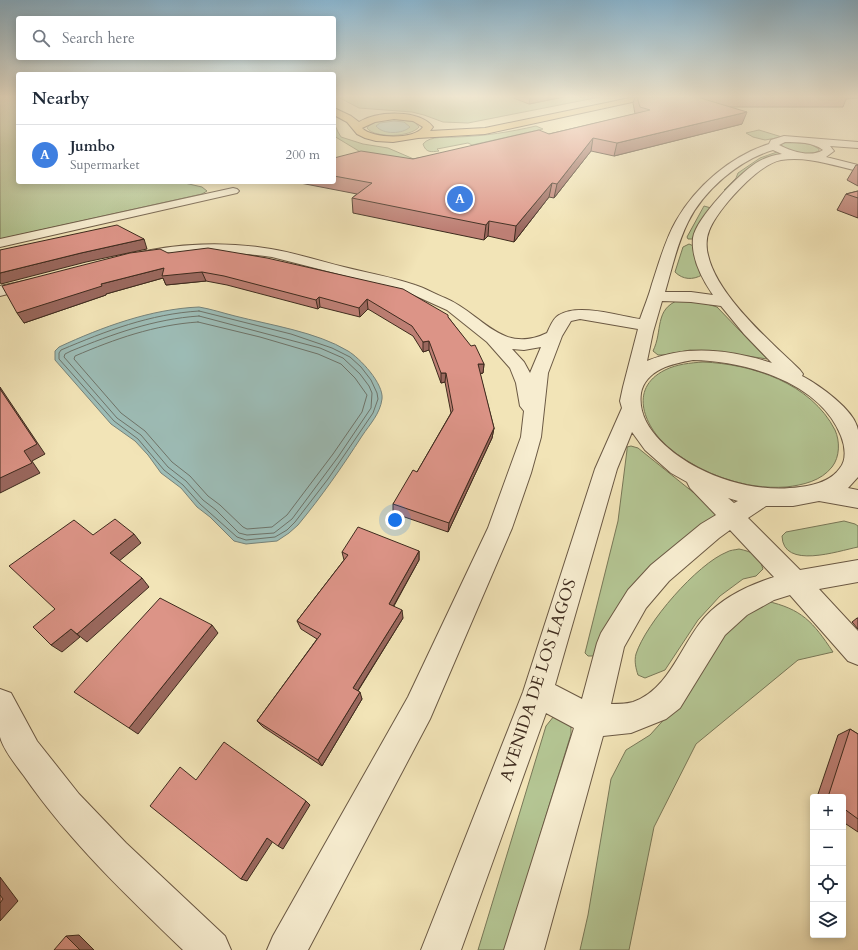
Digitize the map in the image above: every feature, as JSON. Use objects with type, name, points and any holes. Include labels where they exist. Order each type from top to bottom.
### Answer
[{"type":"street","name":"AVENIDA DE LOS LAGOS","points":[[441,950],[538,692],[606,469],[632,397],[646,325],[682,221],[691,207],[721,176],[739,161],[752,154],[774,146],[774,142],[776,141]]},
{"type":"street","points":[[811,141],[822,145],[828,151],[858,162]]},
{"type":"street","points":[[814,141],[858,145]]},
{"type":"street","points":[[774,146],[785,152],[858,168]]},
{"type":"street","points":[[690,474],[724,488],[761,497],[794,498],[821,493],[838,484],[850,472],[856,462],[854,444],[848,428],[838,413],[765,346],[725,302],[701,258],[700,237],[704,226],[740,182],[764,163],[782,157],[823,155],[828,151],[858,150]]},
{"type":"street","points":[[858,154],[854,158],[858,162]]},
{"type":"street","points":[[0,243],[233,191]]},
{"type":"street","points":[[125,259],[163,252],[199,248],[233,248],[272,253],[410,288],[453,307],[493,338],[518,366],[525,383],[533,417]]},
{"type":"street","points":[[0,291],[50,279]]},
{"type":"street","points":[[656,297],[698,297],[725,302]]},
{"type":"street","points":[[287,950],[419,708],[500,528],[531,437],[539,373],[554,336],[565,318],[571,315],[579,314],[646,325]]},
{"type":"street","points":[[493,338],[510,344],[526,346],[539,344],[554,336]]},
{"type":"street","points":[[856,649],[795,582],[690,474],[661,453],[641,431],[632,397],[642,373],[656,364],[673,358],[693,355],[708,355],[739,359],[762,365],[786,375],[858,418]]},
{"type":"street","points":[[821,493],[858,499]]},
{"type":"street","points":[[524,950],[592,721],[611,643],[637,599],[660,573],[710,531],[761,497]]},
{"type":"street","points":[[538,692],[592,721],[630,718],[655,708],[669,697],[715,626],[738,606],[767,591],[795,582],[858,571]]},
{"type":"street","points":[[0,704],[26,751],[74,812],[107,850],[211,950]]},
{"type":"green space","points":[[0,141],[16,141],[16,184],[189,184],[202,187],[207,191],[202,194],[0,239]]},
{"type":"green space","points":[[343,141],[355,141],[388,148],[416,160],[367,156]]},
{"type":"green space","points":[[426,141],[488,141],[472,145],[468,143],[437,149],[439,151],[434,152],[427,150],[423,144]]},
{"type":"green space","points":[[787,142],[810,144],[819,149],[819,151],[815,153],[794,152],[782,146],[781,144]]},
{"type":"green space","points":[[777,152],[785,155],[724,190],[736,178],[738,173],[760,158]]},
{"type":"green space","points":[[704,206],[711,208],[695,239],[688,239],[687,237]]},
{"type":"green space","points":[[689,244],[696,247],[702,275],[695,278],[681,277],[675,272],[683,247]]},
{"type":"green space","points":[[679,300],[717,307],[767,359],[714,351],[690,350],[658,355],[653,351],[662,315],[671,304]]},
{"type":"green space","points":[[703,362],[741,367],[760,372],[796,388],[811,400],[824,414],[837,434],[837,459],[828,472],[811,482],[799,485],[786,487],[755,486],[740,483],[710,473],[682,458],[670,449],[653,430],[647,420],[643,398],[646,387],[653,378],[665,370],[688,363]]},
{"type":"green space","points":[[631,446],[638,448],[719,513],[596,654],[593,656],[588,656],[585,653],[618,521],[627,447]]},
{"type":"green space","points":[[844,521],[858,526],[858,547],[813,556],[791,553],[785,546],[782,536],[786,532]]},
{"type":"green space","points":[[739,549],[748,551],[755,555],[760,560],[763,569],[756,576],[743,579],[720,596],[698,620],[665,670],[645,678],[638,675],[635,662],[636,654],[650,627],[661,611],[688,581],[702,569],[728,551]]},
{"type":"green space","points":[[766,601],[789,608],[806,618],[819,632],[833,652],[798,660],[696,744],[654,827],[629,950],[580,950],[588,915],[611,779],[626,750],[650,735],[677,705],[729,624]]},
{"type":"green space","points":[[554,716],[571,724],[571,734],[505,950],[478,950],[546,726]]},
{"type":"water","points":[[199,307],[308,334],[336,344],[353,354],[365,365],[375,379],[382,393],[381,404],[377,414],[332,481],[298,525],[277,541],[246,544],[234,541],[210,517],[197,507],[181,488],[161,473],[148,455],[135,441],[111,424],[55,360],[55,351],[59,347],[110,326],[163,311]]},
{"type":"building","points":[[490,141],[590,141],[557,184],[552,183],[516,226],[489,221],[486,225],[352,198],[372,183],[336,176],[336,157],[361,151],[413,159]]},
{"type":"building","points":[[609,141],[624,141],[617,143]]},
{"type":"building","points":[[858,191],[858,198],[846,194]]},
{"type":"building","points":[[117,225],[144,239],[0,273],[0,250]]},
{"type":"building","points":[[208,248],[267,258],[403,289],[448,315],[471,346],[475,345],[484,364],[478,364],[494,428],[449,523],[393,504],[413,470],[417,472],[453,410],[446,373],[441,373],[429,341],[423,342],[412,326],[367,299],[359,308],[319,297],[316,300],[224,276],[202,272],[162,276],[164,268],[101,284],[102,286],[17,313],[2,286],[130,253],[160,249],[168,253]]},
{"type":"building","points":[[0,389],[37,444],[24,451],[32,463],[0,478]]},
{"type":"building","points":[[115,519],[134,534],[110,553],[142,578],[77,634],[71,629],[51,645],[33,627],[55,609],[9,566],[74,520],[93,535]]},
{"type":"building","points":[[358,527],[419,551],[389,604],[402,610],[353,688],[360,692],[318,760],[257,721],[321,634],[297,621],[348,555],[342,552]]},
{"type":"building","points":[[160,598],[212,625],[129,728],[74,692]]},
{"type":"building","points":[[850,729],[858,734],[858,819],[846,810],[846,794],[829,794]]},
{"type":"building","points":[[224,742],[306,801],[278,846],[267,838],[241,879],[150,806],[180,767],[196,780]]},
{"type":"building","points":[[0,895],[3,899],[0,903]]},
{"type":"building","points":[[66,936],[80,950],[54,950]]},
{"type":"place","name":"Jumbo","points":[[460,199]]}]
